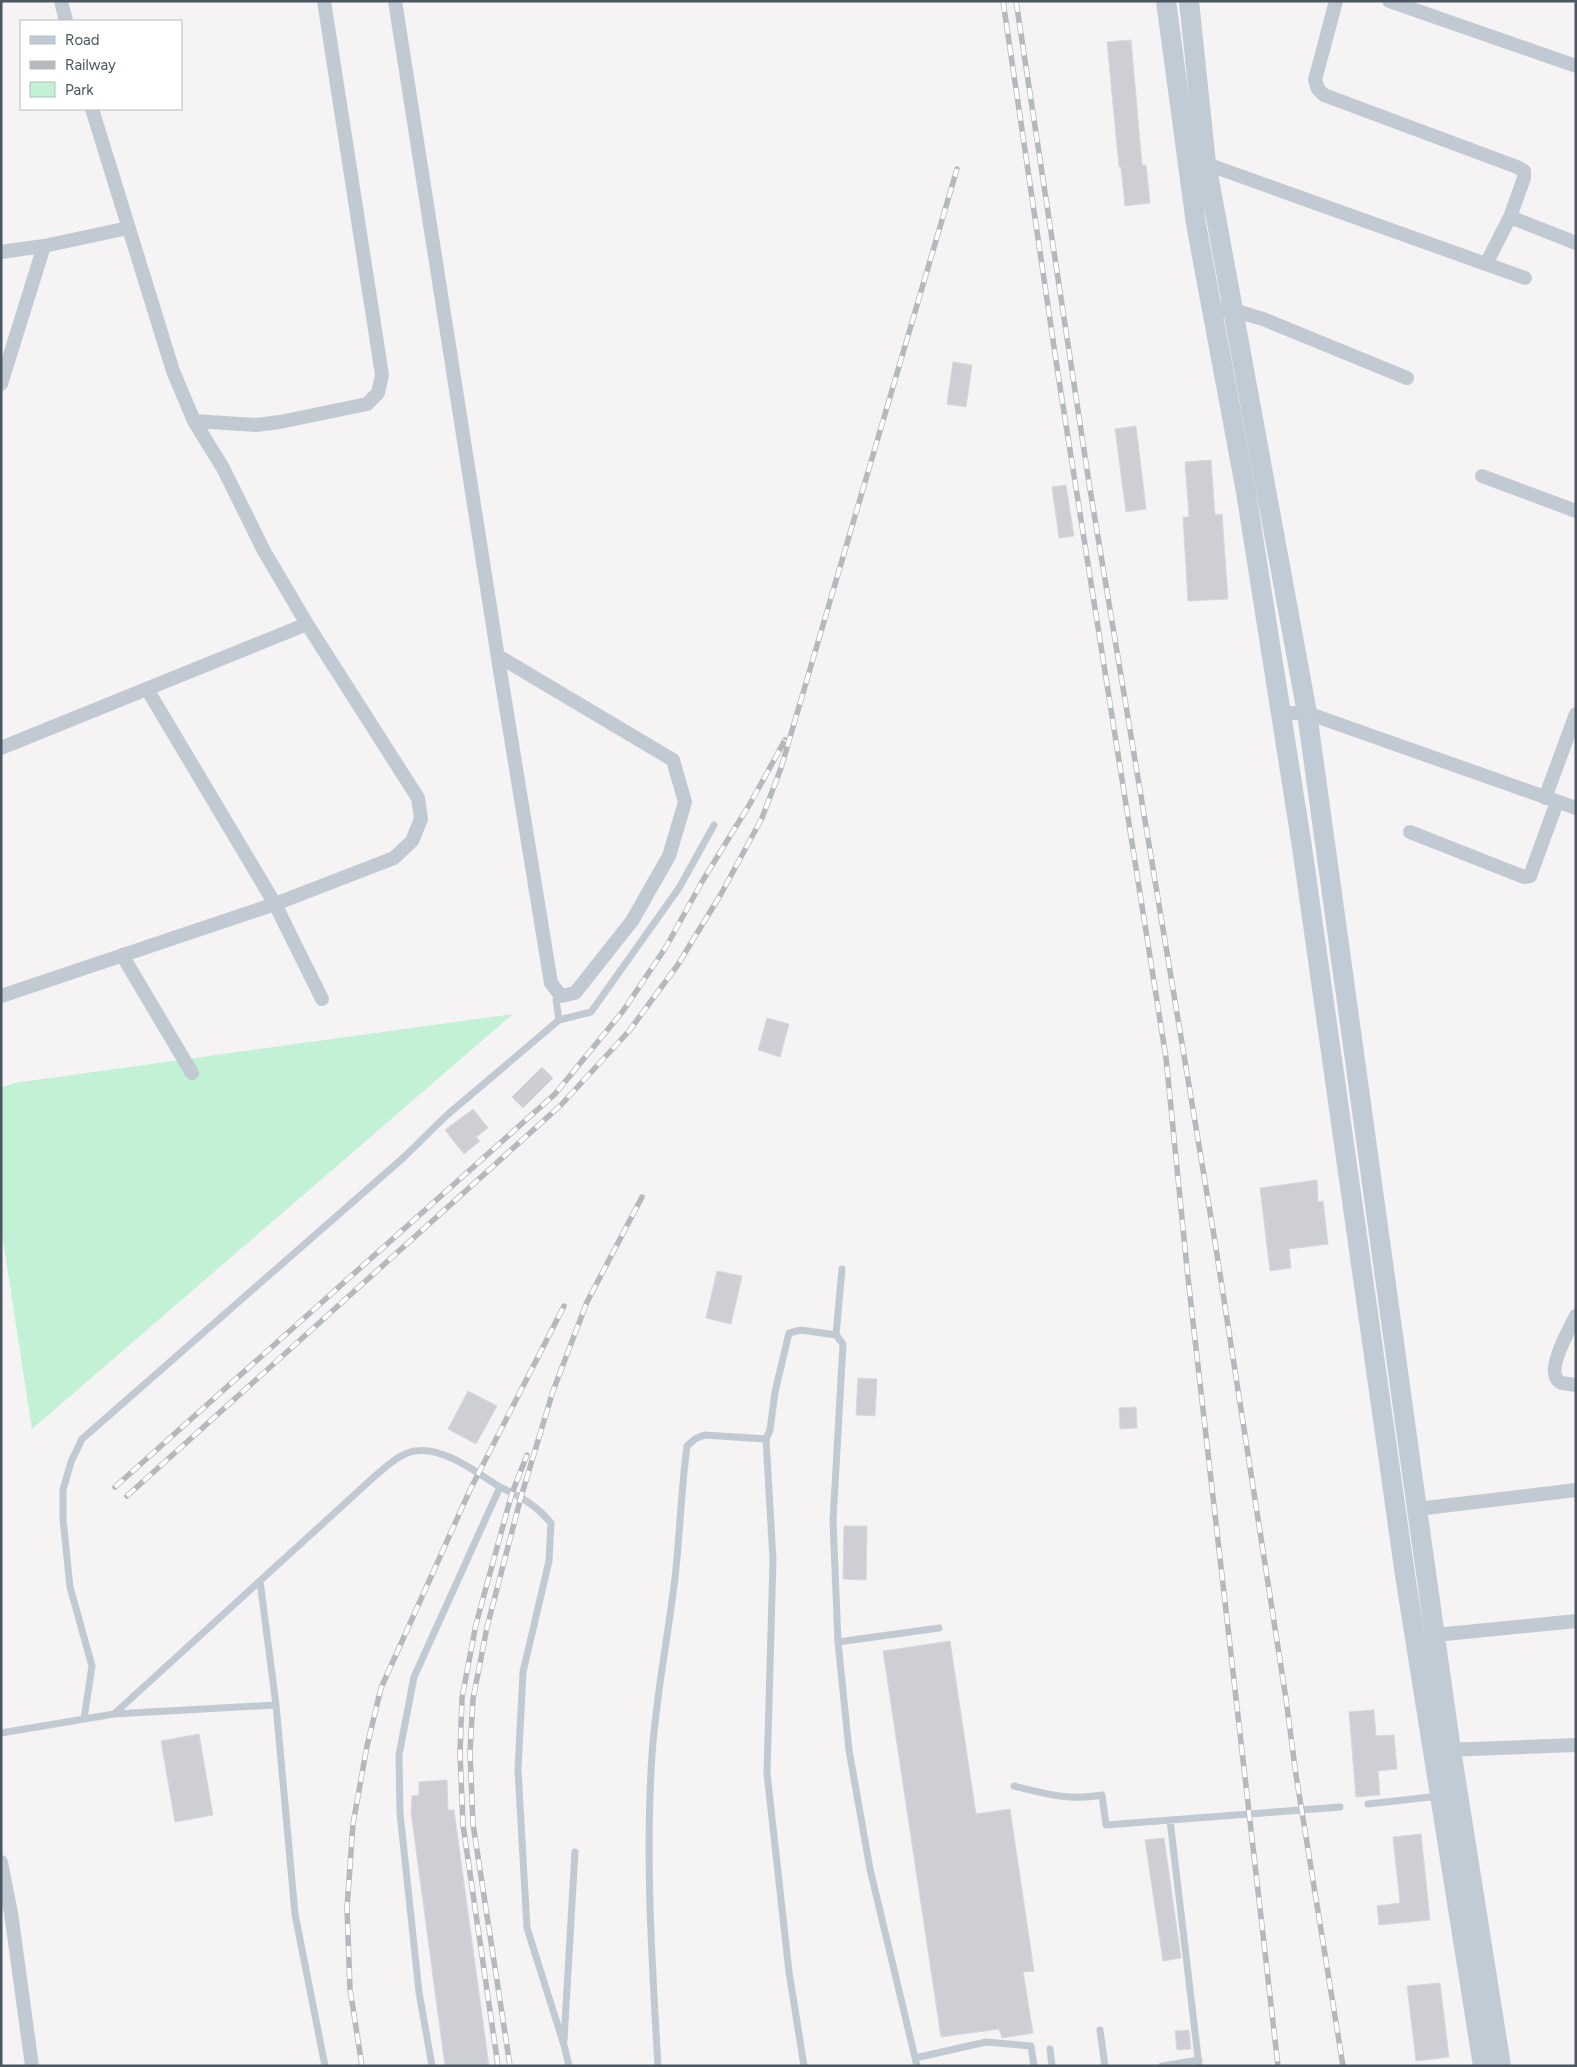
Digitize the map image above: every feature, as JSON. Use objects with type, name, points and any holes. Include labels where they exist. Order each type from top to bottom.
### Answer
[{"type":"street","points":[[61,1],[66,20]]},
{"type":"street","points":[[194,421],[256,425],[280,422],[367,404],[378,393],[382,375],[324,1]]},
{"type":"street","points":[[395,1],[454,388],[551,983],[561,996],[575,993],[632,921],[669,856],[684,802],[673,760],[498,656]]},
{"type":"street","points":[[1166,1],[1197,162],[1234,310],[1307,713],[1435,1635],[1442,1750],[1440,1796],[1483,2066]]},
{"type":"street","points":[[1189,1],[1197,162],[1212,310],[1246,492],[1302,846],[1405,1575],[1442,1750],[1502,2066]]},
{"type":"street","points":[[1336,1],[1315,80],[1318,89],[1324,95],[1516,167],[1524,172],[1524,178],[1510,217],[1486,264]]},
{"type":"street","points":[[1389,1],[1576,66]]},
{"type":"street","points":[[1,996],[275,904],[394,858],[412,841],[420,819],[418,798],[307,624],[264,551],[223,468],[194,421],[173,371],[92,110]]},
{"type":"street","points":[[1197,162],[1525,278]]},
{"type":"street","points":[[1510,217],[1576,243]]},
{"type":"street","points":[[1,252],[44,246],[128,228]]},
{"type":"street","points":[[1,384],[44,246]]},
{"type":"street","points":[[1212,310],[1234,310],[1263,319],[1407,378]]},
{"type":"street","points":[[1482,476],[1576,512]]},
{"type":"street","points":[[1,748],[307,624]]},
{"type":"street","points":[[147,689],[275,904],[322,1000]]},
{"type":"street","points":[[1281,713],[1307,713],[1576,808]]},
{"type":"street","points":[[1410,832],[1524,876],[1530,876],[1576,714]]},
{"type":"street","points":[[122,955],[192,1073]]},
{"type":"street","points":[[1576,1316],[1558,1355],[1555,1368],[1556,1377],[1561,1382],[1576,1385]]},
{"type":"street","points":[[1416,1509],[1576,1490]]},
{"type":"street","points":[[1435,1635],[1576,1622]]},
{"type":"street","points":[[1442,1750],[1576,1745]]},
{"type":"street","points":[[1,1862],[11,1913],[32,2066]]},
{"type":"lane","points":[[84,1719],[92,1666],[70,1587],[63,1519],[63,1490],[71,1462],[82,1439],[402,1158],[447,1115],[559,1020],[591,1012],[679,888],[714,825]]},
{"type":"lane","points":[[559,1020],[556,1000],[561,996]]},
{"type":"lane","points":[[842,1269],[836,1335],[843,1344],[833,1521],[838,1642],[849,1750],[867,1850],[916,2062],[986,2042],[1031,2046],[1034,2066]]},
{"type":"lane","points":[[804,2066],[789,1972],[767,1773],[773,1560],[766,1440],[770,1430],[775,1392],[789,1333],[801,1330],[836,1335]]},
{"type":"lane","points":[[658,2066],[652,1974],[650,1849],[652,1754],[675,1576],[681,1492],[687,1446],[695,1439],[704,1435],[766,1440]]},
{"type":"lane","points":[[114,1714],[375,1476],[396,1460],[413,1451],[429,1450],[464,1463],[540,1510],[551,1523],[548,1561],[523,1672],[518,1770],[527,1928],[569,2066]]},
{"type":"lane","points":[[432,2066],[420,1992],[400,1812],[399,1755],[414,1677],[500,1487]]},
{"type":"lane","points":[[260,1581],[276,1706],[295,1914],[325,2066]]},
{"type":"lane","points":[[838,1642],[939,1628]]},
{"type":"lane","points":[[1,1733],[114,1714],[276,1706]]},
{"type":"lane","points":[[1014,1786],[1074,1798],[1084,1799],[1102,1795],[1106,1825],[1340,1807]]},
{"type":"lane","points":[[1368,1804],[1440,1796]]},
{"type":"lane","points":[[1162,2066],[1199,2063],[1170,1820]]},
{"type":"lane","points":[[564,2045],[574,1852]]},
{"type":"lane","points":[[1100,2030],[1105,2066]]},
{"type":"lane","points":[[1050,2049],[1052,2066]]},
{"type":"green space","points":[[513,1014],[32,1429],[1,1227],[1,1088],[14,1083]]},
{"type":"building","points":[[1131,40],[1142,165],[1146,165],[1150,203],[1125,206],[1121,167],[1119,167],[1107,42]]},
{"type":"building","points":[[953,362],[972,365],[966,407],[947,404]]},
{"type":"building","points":[[1136,426],[1146,509],[1126,512],[1115,429]]},
{"type":"building","points":[[1211,460],[1215,515],[1222,514],[1228,599],[1188,601],[1183,517],[1189,517],[1185,462]]},
{"type":"building","points":[[1066,485],[1074,536],[1059,538],[1052,487]]},
{"type":"building","points":[[767,1018],[789,1024],[780,1057],[758,1050]]},
{"type":"building","points":[[542,1067],[553,1078],[523,1108],[512,1097]]},
{"type":"building","points":[[473,1109],[488,1128],[476,1137],[480,1141],[464,1154],[445,1130]]},
{"type":"building","points":[[1317,1180],[1318,1202],[1323,1201],[1328,1244],[1289,1249],[1291,1268],[1270,1271],[1260,1188]]},
{"type":"building","points":[[717,1271],[742,1276],[731,1324],[706,1318]]},
{"type":"building","points":[[858,1378],[877,1379],[875,1416],[856,1415]]},
{"type":"building","points":[[468,1391],[497,1406],[476,1444],[448,1429]]},
{"type":"building","points":[[1136,1407],[1137,1428],[1120,1429],[1119,1408]]},
{"type":"building","points":[[844,1526],[867,1526],[866,1580],[843,1579]]},
{"type":"building","points":[[950,1641],[976,1814],[1010,1809],[1034,1971],[1023,1972],[1033,2033],[1002,2038],[999,2029],[941,2037],[883,1651]]},
{"type":"building","points":[[1374,1710],[1376,1736],[1394,1735],[1397,1769],[1378,1771],[1380,1795],[1356,1797],[1349,1712]]},
{"type":"building","points":[[199,1734],[213,1815],[175,1822],[161,1741]]},
{"type":"building","points":[[447,1780],[448,1810],[454,1810],[489,2066],[445,2066],[411,1812],[412,1796],[419,1795],[419,1782]]},
{"type":"building","points":[[1421,1834],[1430,1920],[1379,1925],[1377,1906],[1400,1903],[1393,1837]]},
{"type":"building","points":[[1164,1838],[1181,1958],[1163,1961],[1145,1840]]},
{"type":"building","points":[[1440,1983],[1449,2057],[1416,2061],[1407,1986]]},
{"type":"building","points":[[1189,2030],[1191,2049],[1177,2050],[1175,2031]]},
{"type":"railway","points":[[1003,1],[1058,374],[1166,1058],[1188,1278],[1278,2066]]},
{"type":"railway","points":[[1016,1],[1089,483],[1215,1242],[1286,1699],[1296,1775],[1343,2066]]},
{"type":"railway","points":[[127,1496],[561,1105],[629,1031],[677,966],[721,894],[762,818],[781,768],[957,169]]},
{"type":"railway","points":[[115,1487],[555,1094],[623,1011],[666,947],[785,740]]},
{"type":"railway","points":[[510,2066],[473,1824],[470,1752],[473,1699],[487,1627],[521,1497],[553,1391],[587,1302],[642,1197]]},
{"type":"railway","points":[[362,2066],[350,1989],[347,1908],[353,1824],[367,1746],[381,1688],[470,1490],[564,1306]]},
{"type":"railway","points":[[498,2066],[463,1825],[460,1753],[462,1698],[476,1624],[512,1493],[527,1455]]}]
